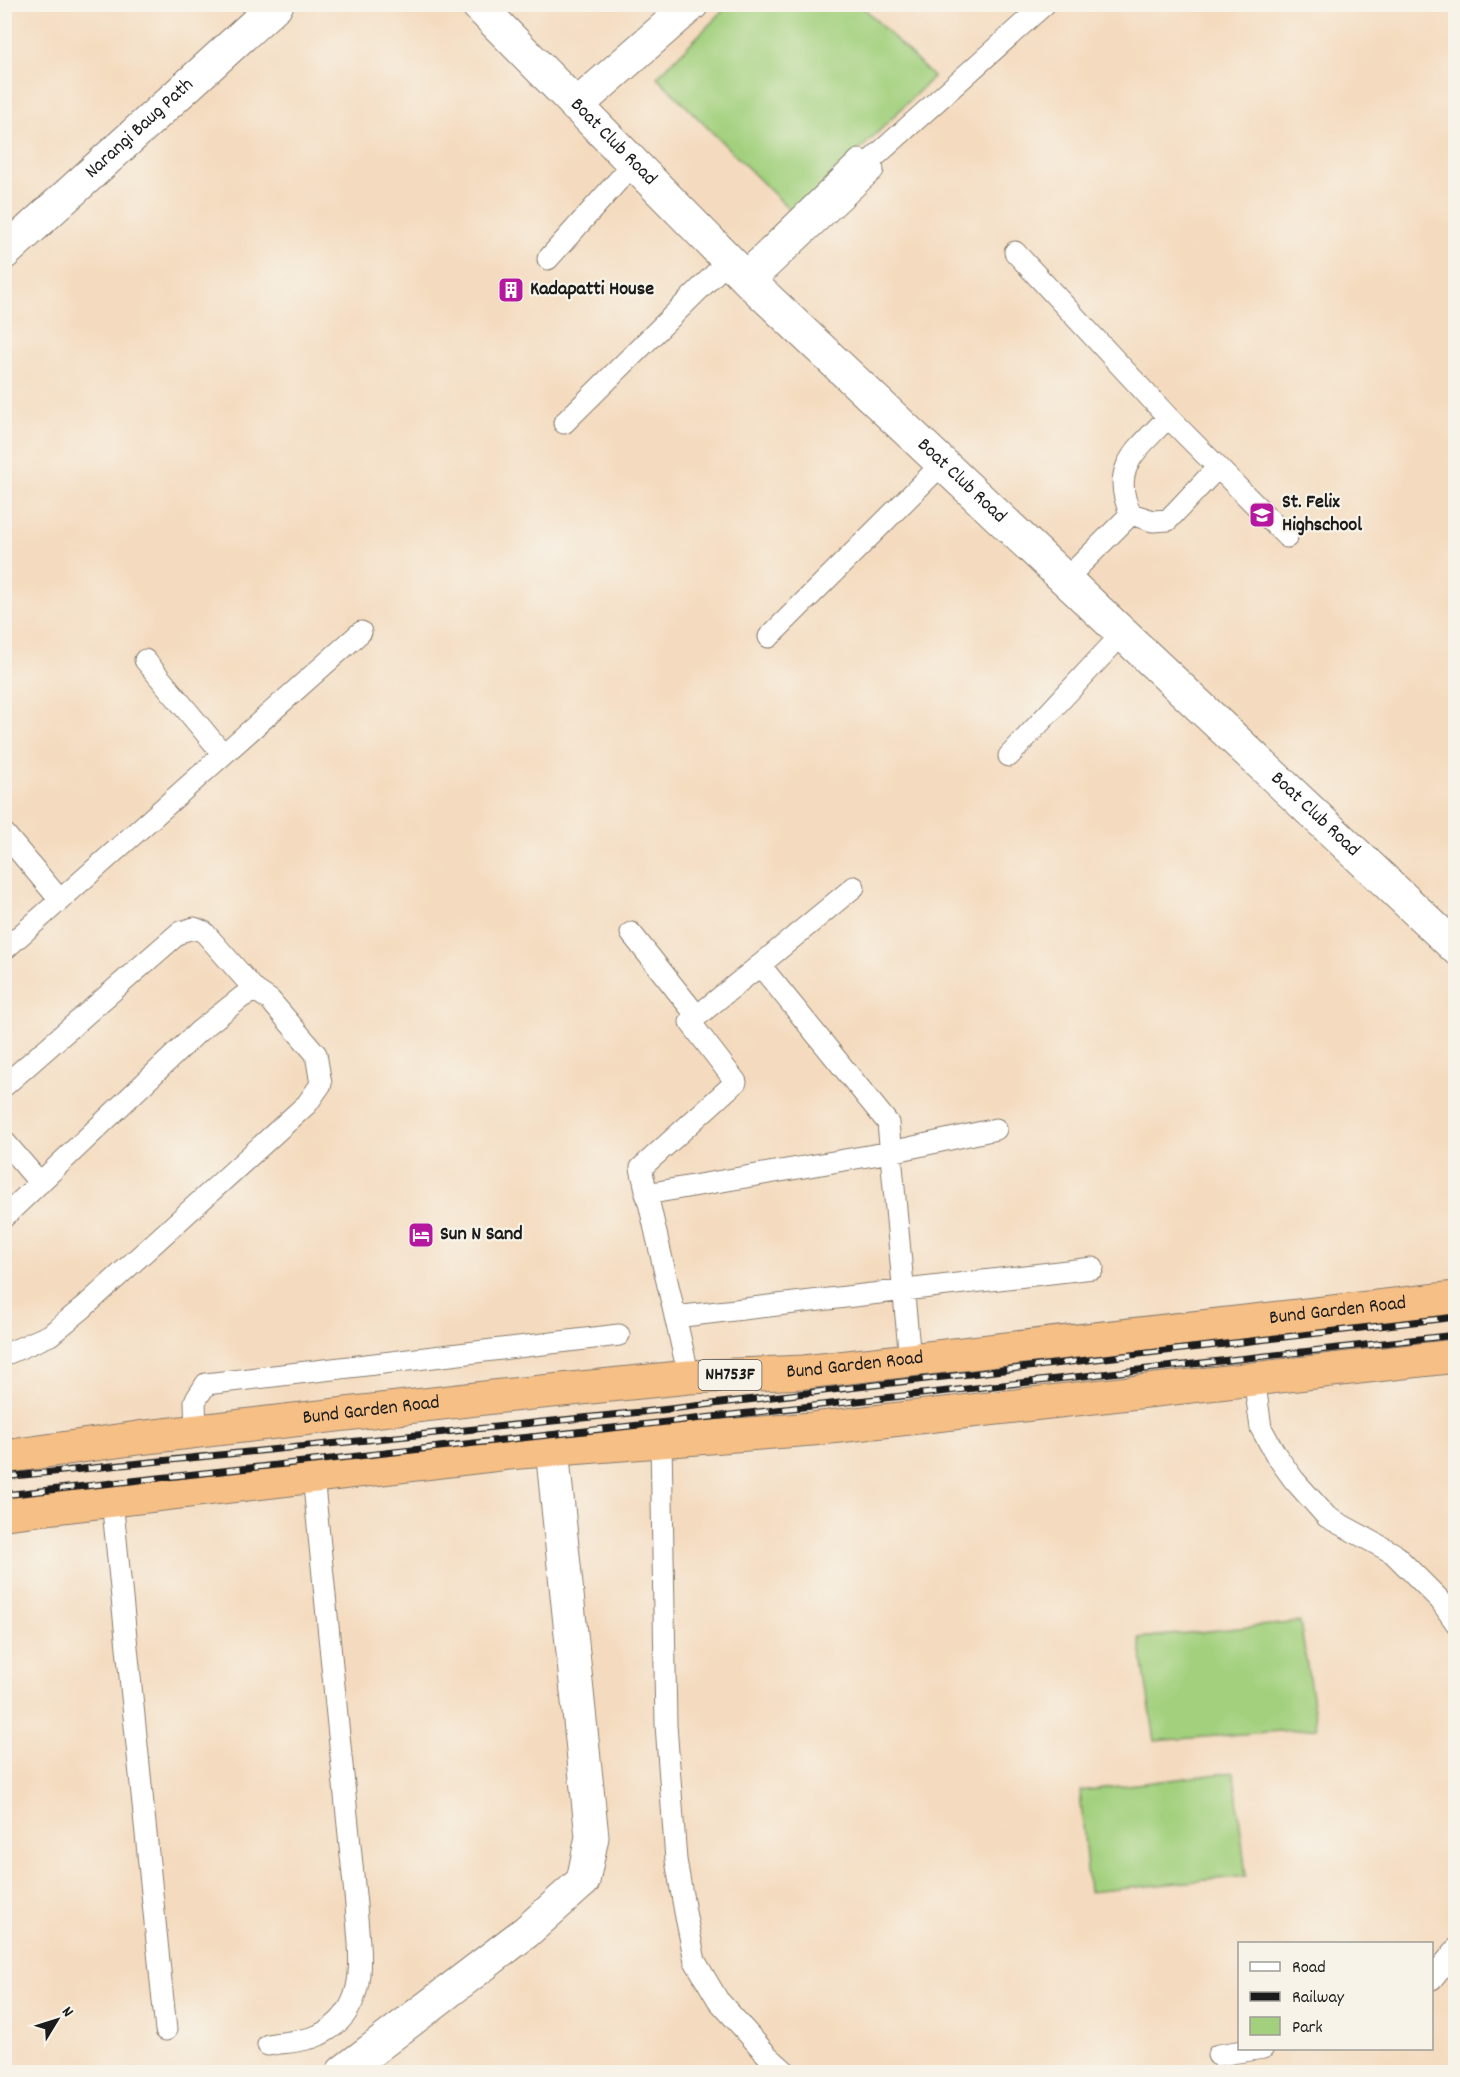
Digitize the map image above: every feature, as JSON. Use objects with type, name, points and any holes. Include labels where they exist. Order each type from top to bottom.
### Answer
[{"type":"highway","name":"Bund Garden Road","points":[[4,1457],[196,1432],[689,1377],[804,1372],[1455,1298]]},
{"type":"highway","points":[[4,1513],[552,1449],[812,1429],[1455,1356]]},
{"type":"street","name":"Narangi Baug Path","points":[[4,253],[277,4]]},
{"type":"street","name":"Boat Club Road","points":[[477,4],[741,273],[1455,948]]},
{"type":"street","points":[[576,106],[692,4]]},
{"type":"street","points":[[343,2073],[526,1932],[583,1881],[592,1837],[552,1449]]},
{"type":"lane","points":[[564,423],[741,273],[873,170],[868,163],[1045,4]]},
{"type":"lane","points":[[548,259],[633,164]]},
{"type":"lane","points":[[1015,252],[1168,417],[1287,537]]},
{"type":"lane","points":[[1168,417],[1128,461],[1121,482],[1124,500],[1131,514],[1153,521],[1168,520],[1218,467]]},
{"type":"lane","points":[[769,638],[943,463]]},
{"type":"lane","points":[[1066,579],[1131,514]]},
{"type":"lane","points":[[4,950],[361,632]]},
{"type":"lane","points":[[1009,756],[1123,633]]},
{"type":"lane","points":[[145,660],[223,754]]},
{"type":"lane","points":[[4,833],[60,900]]},
{"type":"lane","points":[[689,1377],[641,1168],[736,1082],[690,1022],[854,886]]},
{"type":"lane","points":[[4,1086],[180,933],[194,928],[204,932],[255,990],[270,1000],[316,1054],[321,1084],[308,1104],[51,1335],[4,1355]]},
{"type":"lane","points":[[631,933],[697,1016]]},
{"type":"lane","points":[[760,965],[888,1123],[910,1360]]},
{"type":"lane","points":[[4,1217],[198,1032],[242,997],[255,990]]},
{"type":"lane","points":[[646,1194],[891,1152],[996,1129]]},
{"type":"lane","points":[[4,1141],[40,1183]]},
{"type":"lane","points":[[675,1317],[1093,1268]]},
{"type":"lane","points":[[196,1432],[195,1401],[206,1384],[619,1335]]},
{"type":"lane","points":[[1254,1378],[1261,1428],[1294,1480],[1327,1517],[1393,1553],[1440,1600],[1455,1623]]},
{"type":"lane","points":[[661,1441],[666,1725],[676,1860],[685,1912],[695,1961],[718,2000],[786,2073]]},
{"type":"lane","points":[[268,2045],[319,2035],[342,2017],[355,2001],[360,1968],[313,1476]]},
{"type":"lane","points":[[112,1500],[166,2030]]},
{"type":"lane","points":[[1433,1976],[1455,1949]]},
{"type":"lane","points":[[1218,2055],[1256,2050]]},
{"type":"green space","points":[[860,4],[933,77],[795,215],[657,77],[729,5]]},
{"type":"green space","points":[[1300,1622],[1317,1728],[1155,1741],[1139,1638]]},
{"type":"green space","points":[[1234,1772],[1246,1876],[1089,1892],[1080,1791]]},
{"type":"railway","points":[[4,1477],[661,1410],[1456,1317]]},
{"type":"railway","points":[[4,1495],[1456,1335]]},
{"type":"place","name":"Kadapatti House","points":[[511,290]]},
{"type":"place","name":"St. Felix Highschool","points":[[1262,515]]},
{"type":"place","name":"Sun N Sand","points":[[421,1235]]}]
